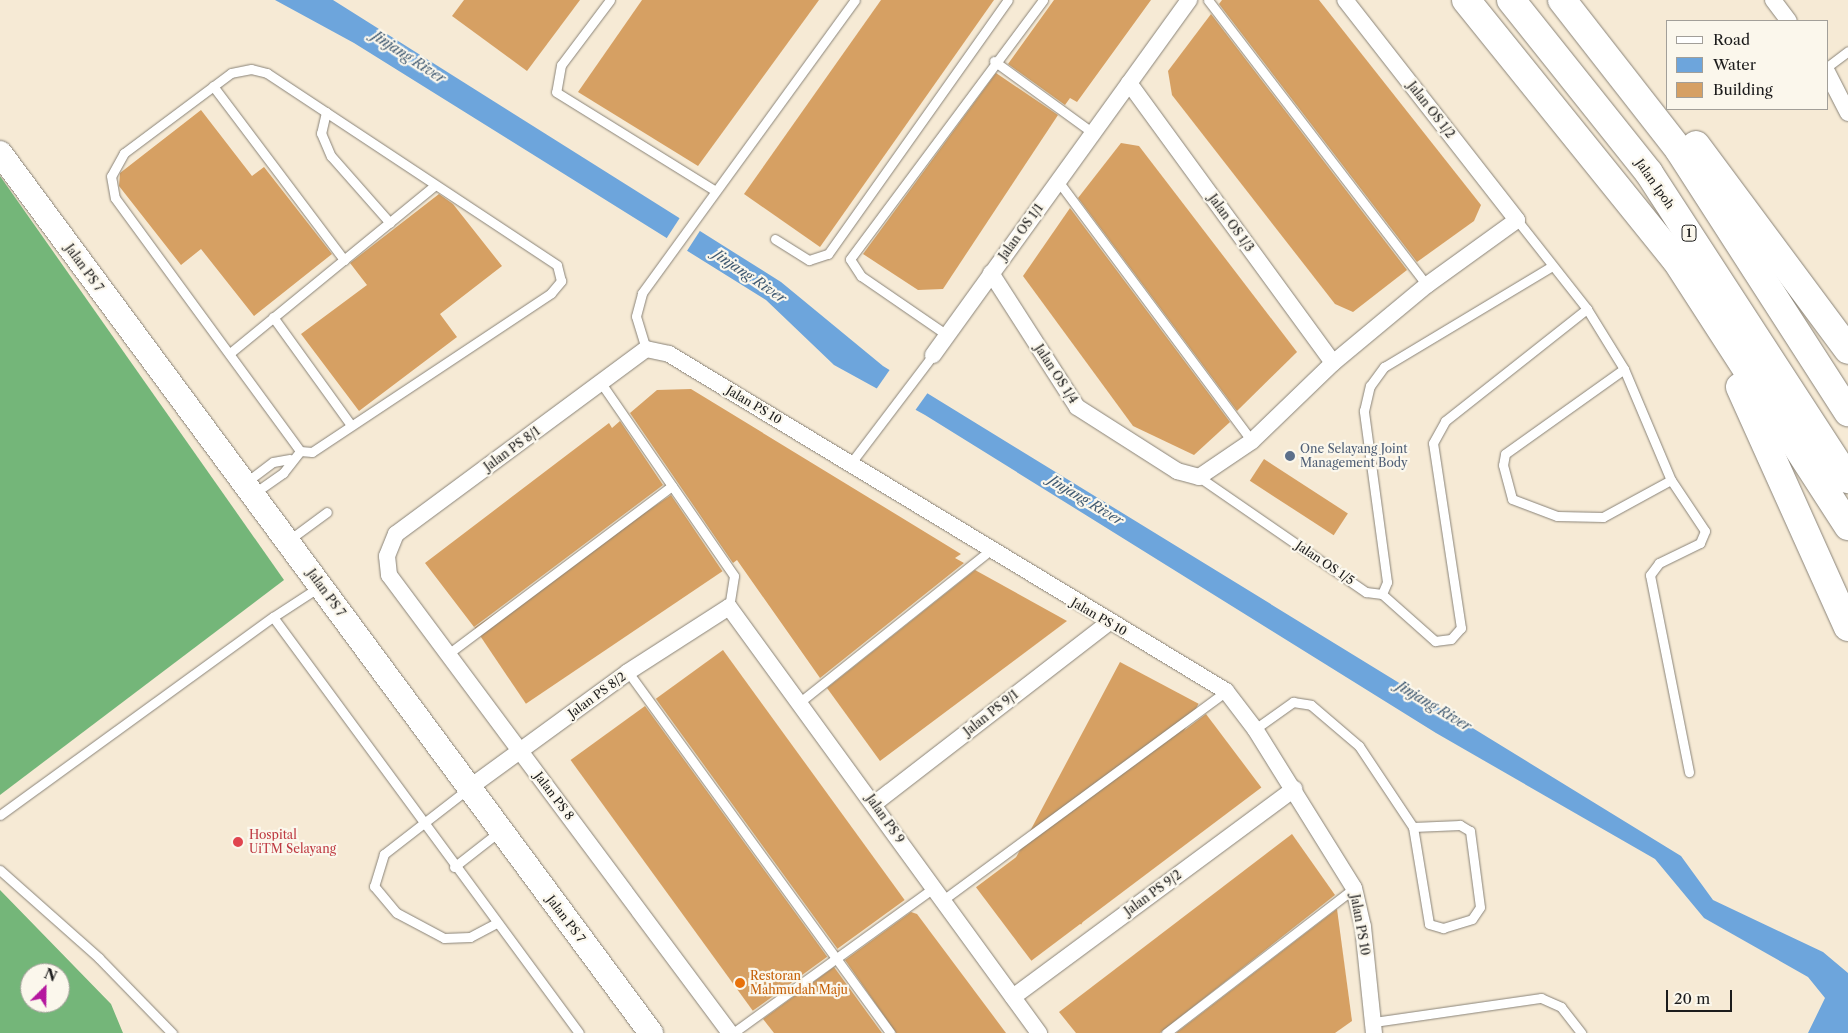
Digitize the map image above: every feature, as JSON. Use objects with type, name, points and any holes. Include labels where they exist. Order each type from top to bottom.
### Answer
[{"type":"highway","points":[[1466,0],[1629,197],[1719,324],[1848,526]]},
{"type":"highway","name":"Jalan Ipoh","points":[[1511,0],[1648,173],[1848,479]]},
{"type":"highway","points":[[1562,0],[1679,150],[1848,412]]},
{"type":"highway","points":[[1574,0],[1666,108]]},
{"type":"highway","points":[[1668,110],[1744,205],[1848,350]]},
{"type":"highway","points":[[1629,197],[1719,343],[1848,627]]},
{"type":"street","name":"Jalan OS 1/1","points":[[933,355],[991,272],[1189,0]]},
{"type":"street","name":"Jalan OS 1/2","points":[[1344,0],[1517,220]]},
{"type":"street","points":[[1773,0],[1788,20]]},
{"type":"street","points":[[1828,74],[1848,113]]},
{"type":"street","name":"Jalan OS 1/3","points":[[1129,83],[1333,363]]},
{"type":"street","name":"Jalan PS 7","points":[[0,153],[247,490],[288,541],[651,1033]]},
{"type":"street","points":[[1199,477],[1252,441],[1333,363],[1427,285],[1517,220]]},
{"type":"street","name":"Jalan OS 1/4","points":[[991,272],[1077,407],[1177,471],[1199,477]]},
{"type":"street","name":"Jalan PS 8/1","points":[[387,556],[396,534],[646,349]]},
{"type":"street","name":"Jalan PS 10","points":[[646,349],[669,354],[851,463],[1108,623],[1226,691],[1255,729],[1294,789],[1354,888],[1363,927],[1374,1027]]},
{"type":"street","name":"Jalan PS 8","points":[[387,556],[389,575],[732,1033]]},
{"type":"street","name":"Jalan PS 8/2","points":[[469,788],[628,672],[729,608]]},
{"type":"street","name":"Jalan PS 9","points":[[729,608],[800,702],[1039,1033]]},
{"type":"street","name":"Jalan PS 9/1","points":[[874,804],[1108,623]]},
{"type":"street","name":"Jalan PS 9/2","points":[[1013,997],[1294,789]]},
{"type":"lane","points":[[610,0],[561,65],[556,92],[714,190]]},
{"type":"lane","points":[[646,349],[636,316],[642,293],[714,190],[855,0]]},
{"type":"lane","points":[[775,239],[809,260],[828,254],[1008,0]]},
{"type":"lane","points":[[947,335],[861,276],[850,259],[994,61],[1042,0]]},
{"type":"lane","points":[[1208,0],[1427,285]]},
{"type":"lane","points":[[1828,66],[1848,51]]},
{"type":"lane","points":[[994,61],[1093,133]]},
{"type":"lane","points":[[247,490],[283,473],[290,459],[300,451],[312,452],[551,293],[561,281],[557,265],[434,186],[267,74],[251,69],[231,73],[124,153],[112,176],[115,198],[300,451]]},
{"type":"lane","points":[[213,86],[344,260]]},
{"type":"lane","points":[[326,112],[321,133],[331,156],[390,222]]},
{"type":"lane","points":[[1058,181],[1252,441]]},
{"type":"lane","points":[[230,353],[434,186]]},
{"type":"lane","points":[[1517,220],[1587,309],[1624,369],[1671,480],[1705,531],[1700,543],[1659,563],[1650,575],[1689,772]]},
{"type":"lane","points":[[1382,594],[1387,582],[1364,411],[1370,386],[1384,367],[1552,266]]},
{"type":"lane","name":"Jalan OS 1/5","points":[[1199,477],[1366,592],[1382,594],[1435,641],[1451,639],[1461,628],[1432,443],[1445,421],[1587,309]]},
{"type":"lane","points":[[272,317],[351,425]]},
{"type":"lane","name":"Jalan OS 1/1","points":[[851,463],[933,355]]},
{"type":"lane","points":[[1624,369],[1505,454],[1503,465],[1512,498],[1557,516],[1604,518],[1671,480]]},
{"type":"lane","points":[[601,383],[734,576],[729,608]]},
{"type":"lane","points":[[247,490],[273,462],[290,459]]},
{"type":"lane","points":[[448,654],[672,486]]},
{"type":"lane","points":[[288,541],[326,512]]},
{"type":"lane","points":[[800,702],[989,550]]},
{"type":"lane","points":[[0,816],[273,617],[321,586]]},
{"type":"lane","points":[[273,617],[422,824],[579,1033]]},
{"type":"lane","points":[[628,672],[890,1033]]},
{"type":"lane","points":[[732,1033],[837,959],[938,894],[1226,691]]},
{"type":"lane","points":[[1255,729],[1293,702],[1311,705],[1359,746],[1413,827],[1430,924],[1443,928],[1472,919],[1480,907],[1470,831],[1460,825],[1413,827]]},
{"type":"lane","points":[[469,788],[384,854],[374,886],[382,900],[411,922],[444,938],[470,936],[496,923]]},
{"type":"lane","points":[[454,867],[500,830]]},
{"type":"lane","points":[[0,870],[99,958],[172,1033]]},
{"type":"lane","points":[[1166,1033],[1354,888]]},
{"type":"lane","points":[[1374,1027],[1541,998],[1561,1007],[1580,1033]]},
{"type":"green space","points":[[0,176],[284,580],[0,795]]},
{"type":"green space","points":[[0,890],[111,1004],[123,1033],[0,1033]]},
{"type":"water","name":"Jinjang River","points":[[275,0],[333,0],[781,282],[883,366],[1681,856],[1713,900],[1823,952],[1848,973],[1848,1033],[1808,1033],[1825,998],[1808,977],[1704,918],[1655,859],[1436,733],[925,415],[834,365],[766,300],[354,43]]},
{"type":"pier","points":[[681,216],[701,229],[686,252],[666,239]]},
{"type":"pier","points":[[891,368],[929,391],[914,412],[875,391]]},
{"type":"building","points":[[464,0],[580,0],[527,71],[452,16]]},
{"type":"building","points":[[642,0],[819,0],[698,166],[578,92]]},
{"type":"building","points":[[881,0],[994,0],[820,247],[744,194]]},
{"type":"building","points":[[1054,0],[1151,0],[1077,102],[1070,98],[1065,105],[1008,64]]},
{"type":"building","points":[[1222,0],[1319,0],[1481,205],[1474,221],[1417,262],[1219,4]]},
{"type":"building","points":[[1211,14],[1407,270],[1353,312],[1335,304],[1172,95],[1168,71]]},
{"type":"building","points":[[996,73],[1058,115],[943,289],[918,290],[863,254]]},
{"type":"building","points":[[201,110],[252,176],[264,167],[332,254],[254,316],[201,249],[181,265],[119,186],[120,173]]},
{"type":"building","points":[[1121,143],[1139,146],[1297,352],[1237,411],[1078,198]]},
{"type":"building","points":[[439,194],[453,204],[502,266],[440,314],[457,337],[359,411],[301,334],[367,285],[350,263]]},
{"type":"building","points":[[1070,208],[1230,422],[1194,455],[1133,426],[1023,276]]},
{"type":"building","points":[[691,389],[961,554],[955,558],[964,563],[820,678],[737,560],[733,563],[630,413],[657,390]]},
{"type":"building","points":[[620,421],[663,485],[474,627],[425,563],[609,423],[612,428]]},
{"type":"building","points":[[1264,459],[1348,513],[1334,535],[1250,481]]},
{"type":"building","points":[[671,495],[722,571],[526,704],[475,628]]},
{"type":"building","points":[[975,570],[1067,621],[880,761],[827,688]]},
{"type":"building","points":[[723,650],[905,900],[837,949],[656,699]]},
{"type":"building","points":[[1120,662],[1199,704],[1081,925],[1003,883]]},
{"type":"building","points":[[645,706],[827,957],[753,1011],[571,760]]},
{"type":"building","points":[[1206,714],[1261,787],[1031,961],[976,887]]},
{"type":"building","points":[[1292,834],[1335,895],[1160,1033],[1076,1033],[1059,1012]]},
{"type":"building","points":[[1337,909],[1352,1021],[1335,1033],[1176,1033]]},
{"type":"building","points":[[911,912],[917,914],[1006,1033],[896,1033],[845,960]]},
{"type":"building","points":[[834,967],[882,1033],[774,1033],[763,1019]]},
{"type":"place","name":"One Selayang Joint Management Body","points":[[1290,456]]},
{"type":"place","name":"Hospital UiTM Selayang","points":[[238,842]]},
{"type":"place","name":"Restoran Mahmudah Maju","points":[[740,983]]}]
